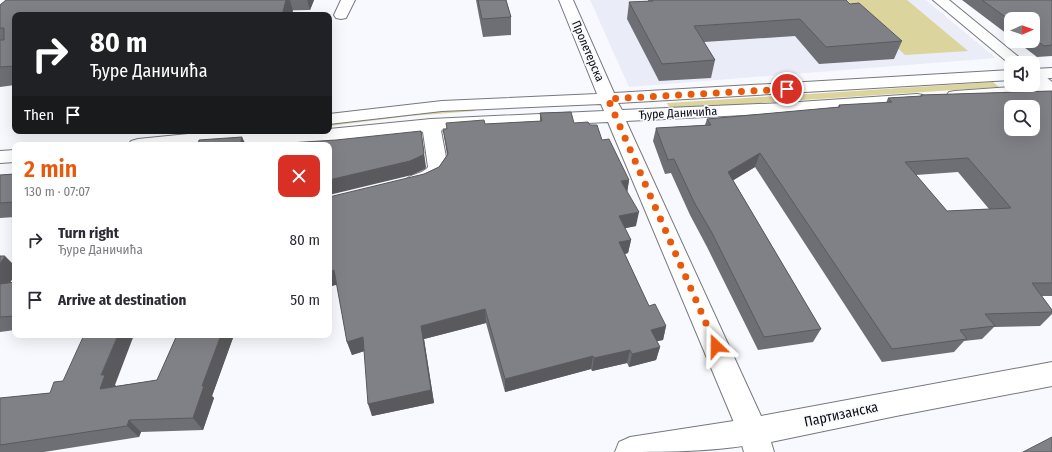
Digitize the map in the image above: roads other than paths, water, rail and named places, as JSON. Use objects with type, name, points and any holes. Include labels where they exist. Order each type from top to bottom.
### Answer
[{"type":"street","points":[[341,15],[348,0]]},
{"type":"street","name":"Пролетерска","points":[[566,0],[611,108],[756,442]]},
{"type":"street","points":[[940,0],[1009,56]]},
{"type":"street","name":"Ђуре Даничића","points":[[173,142],[208,139],[288,139],[611,108],[1004,76]]},
{"type":"street","points":[[1040,78],[1051,85]]},
{"type":"street","name":"Ђуре Даничића","points":[[332,119],[442,106],[611,108],[934,98],[1051,85]]},
{"type":"street","points":[[397,187],[419,181],[433,175],[438,168],[431,125]]},
{"type":"street","name":"Ђуре Даничића","points":[[208,139],[232,134]]},
{"type":"street","points":[[0,158],[12,156]]},
{"type":"street","name":"Партизанска","points":[[630,452],[756,442],[896,403],[1052,374]]}]
